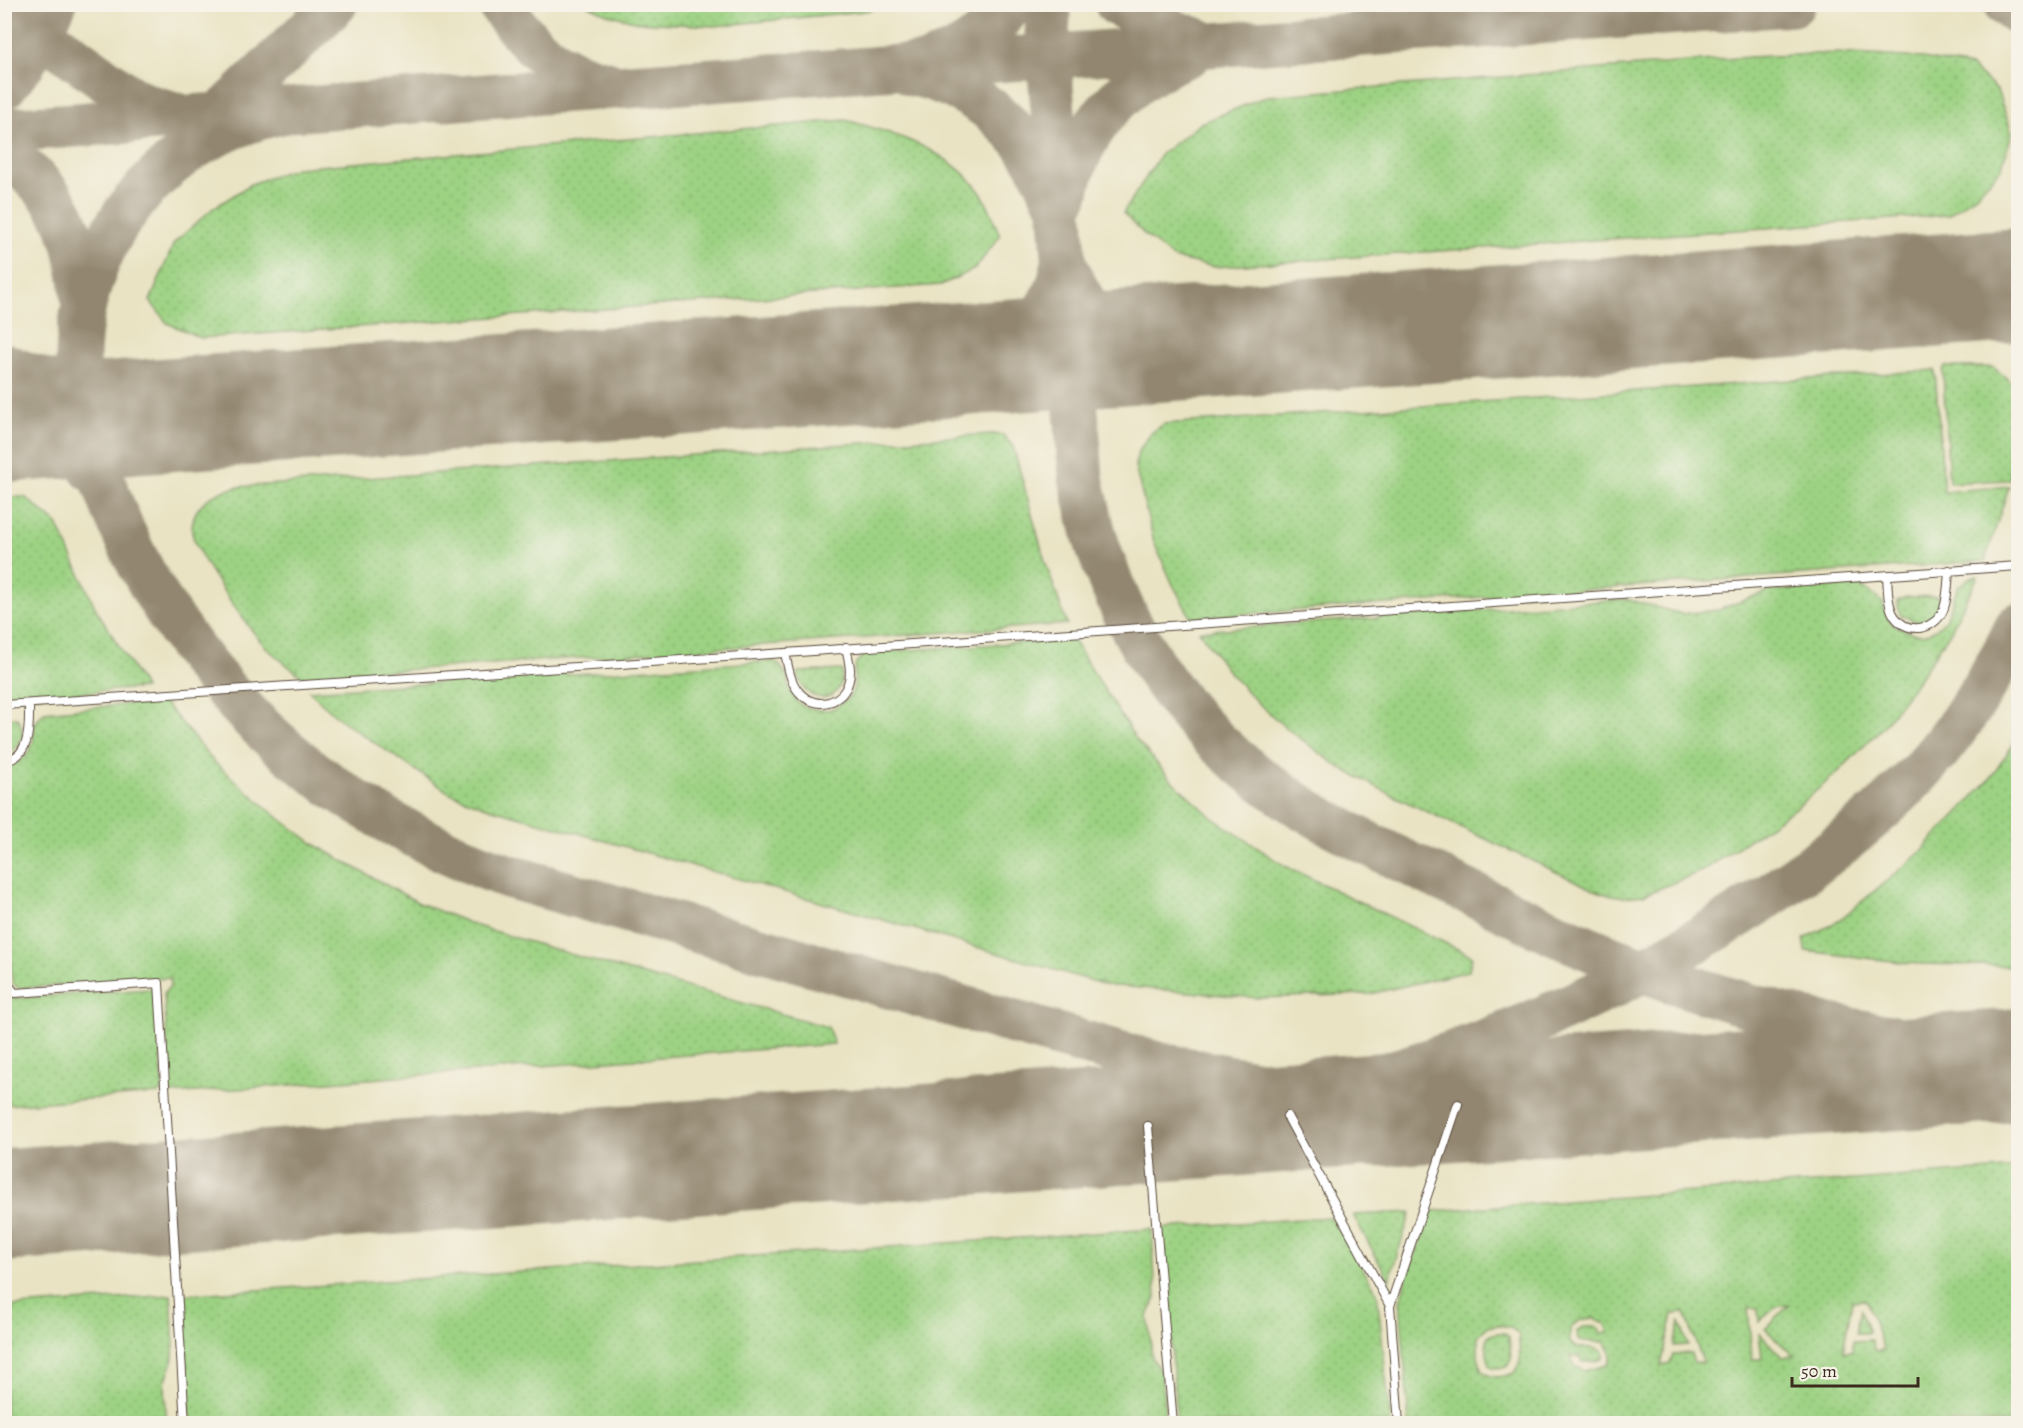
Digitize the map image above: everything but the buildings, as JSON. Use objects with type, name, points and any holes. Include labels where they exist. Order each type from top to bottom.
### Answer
[{"type":"lane","points":[[4,705],[785,653],[2019,566]]},
{"type":"lane","points":[[1887,575],[1895,617],[1912,628],[1924,628],[1932,625],[1939,618],[1944,608],[1949,570]]},
{"type":"lane","points":[[785,653],[792,681],[800,694],[811,701],[823,704],[834,701],[844,692],[849,682],[850,670],[846,647]]},
{"type":"lane","points":[[4,761],[18,755],[25,747],[29,725],[29,704]]},
{"type":"lane","points":[[4,957],[6,982],[15,993],[159,984],[185,1424]]},
{"type":"lane","points":[[1399,1424],[1390,1306],[1458,1104]]},
{"type":"lane","points":[[1287,1116],[1390,1306]]},
{"type":"lane","points":[[1148,1126],[1173,1424]]},
{"type":"green space","points":[[587,5],[888,5],[866,11],[715,26],[638,22],[607,14]]},
{"type":"green space","points":[[1836,53],[1923,58],[1971,67],[1997,90],[2012,133],[2001,169],[1976,195],[1948,215],[1215,267],[1173,258],[1123,213],[1161,154],[1201,123],[1267,96],[1750,57]]},
{"type":"green space","points":[[845,120],[902,137],[920,145],[954,165],[968,178],[984,198],[1000,236],[975,269],[941,285],[201,338],[167,323],[150,301],[174,243],[212,209],[251,184],[296,168]]},
{"type":"green space","points":[[1945,367],[1993,367],[2012,383],[2018,395],[2018,438],[2009,480],[1949,483],[1943,371]]},
{"type":"green space","points":[[1935,370],[1944,492],[2009,486],[1985,561],[1191,618],[1154,542],[1135,466],[1138,452],[1151,433],[1164,424]]},
{"type":"green space","points":[[1003,435],[1013,446],[1045,561],[1067,624],[302,677],[266,647],[248,625],[202,556],[192,531],[196,513],[206,500],[237,487]]},
{"type":"green space","points":[[5,497],[25,497],[57,524],[96,609],[145,688],[5,698]]},
{"type":"green space","points":[[1978,576],[1950,632],[1921,676],[1883,727],[1837,773],[1797,807],[1704,870],[1644,895],[1624,897],[1601,893],[1396,797],[1339,767],[1286,728],[1257,702],[1226,669],[1199,631],[1626,599],[1682,614],[1718,610],[1768,591],[1858,585],[1883,603],[1885,613],[1892,624],[1915,634],[1926,634],[1945,620],[1958,587],[1969,578]]},
{"type":"green space","points":[[1940,596],[1934,612],[1920,623],[1900,615],[1897,601],[1906,597]]},
{"type":"green space","points":[[1072,639],[1136,739],[1172,781],[1213,818],[1285,866],[1472,956],[1469,971],[1370,994],[1259,998],[1106,985],[489,808],[450,793],[342,721],[309,691],[774,661],[786,675],[790,690],[799,703],[808,708],[826,710],[844,702],[850,696],[854,688],[856,664],[865,653]]},
{"type":"green space","points":[[842,670],[841,683],[836,692],[821,698],[813,696],[806,690],[800,682],[798,672]]},
{"type":"green space","points":[[163,701],[214,762],[270,811],[314,844],[419,903],[477,926],[828,1027],[834,1044],[170,1094],[164,993],[170,986],[170,978],[18,988],[12,982],[5,872],[5,767],[14,765],[28,754],[33,742],[35,723],[44,712]]},
{"type":"green space","points":[[4,717],[17,718],[22,729],[19,744],[11,752],[5,754]]},
{"type":"green space","points":[[2018,737],[2018,966],[1918,964],[1805,951],[1804,939],[1838,921],[1918,855],[1990,779]]},
{"type":"green space","points":[[151,989],[156,994],[163,1089],[159,1094],[5,1105],[5,999]]},
{"type":"green space","points":[[2018,1168],[2018,1423],[1409,1423],[1400,1302],[1405,1282],[1432,1211]],"holes":[[[1866,1300],[1884,1350],[1875,1351],[1871,1340],[1854,1341],[1852,1351],[1843,1351],[1852,1301]],[[1789,1305],[1765,1329],[1794,1356],[1782,1357],[1759,1333],[1762,1359],[1752,1359],[1748,1308],[1758,1308],[1759,1322],[1776,1307]],[[1685,1313],[1703,1362],[1694,1364],[1691,1353],[1673,1354],[1670,1364],[1661,1366],[1673,1314]],[[1593,1318],[1605,1323],[1609,1332],[1601,1333],[1597,1327],[1584,1327],[1577,1331],[1578,1339],[1587,1342],[1604,1342],[1611,1356],[1607,1365],[1585,1371],[1575,1366],[1571,1356],[1579,1356],[1582,1362],[1597,1361],[1603,1358],[1603,1352],[1594,1348],[1577,1347],[1569,1340],[1575,1323]],[[1498,1325],[1511,1327],[1519,1335],[1520,1362],[1514,1373],[1494,1377],[1482,1371],[1478,1359],[1478,1336],[1487,1327]]]},
{"type":"green space","points":[[1411,1212],[1389,1280],[1353,1215]]},
{"type":"green space","points":[[1331,1217],[1377,1292],[1391,1423],[1177,1423],[1162,1228]]},
{"type":"green space","points":[[1152,1229],[1156,1298],[1148,1316],[1152,1358],[1161,1373],[1166,1423],[191,1423],[181,1295]]},
{"type":"green space","points":[[171,1295],[174,1346],[172,1364],[165,1382],[166,1417],[169,1423],[5,1423],[5,1307]]},
{"type":"green space","points":[[1861,1310],[1869,1333],[1856,1333]]},
{"type":"green space","points":[[1680,1322],[1688,1345],[1674,1346]]},
{"type":"green space","points":[[1504,1333],[1509,1337],[1511,1359],[1507,1367],[1494,1368],[1489,1365],[1486,1340],[1489,1335]]},
{"type":"taxiway","points":[[213,122],[335,4]]},
{"type":"taxiway","points":[[499,4],[522,33],[545,55],[573,72],[607,83]]},
{"type":"taxiway","points":[[936,60],[969,45],[996,22],[1012,4]]},
{"type":"taxiway","points":[[1049,4],[1047,33],[1081,478],[1097,544],[1121,606],[1148,657],[1164,681],[1201,726],[1246,768],[1326,821],[1515,915],[1640,969],[1732,1000],[1826,1025],[1922,1042],[2018,1051]]},
{"type":"taxiway","points":[[1117,4],[1174,32],[1202,42]]},
{"type":"taxiway","points":[[4,130],[1793,4]]},
{"type":"taxiway","points":[[2005,4],[2018,12]]},
{"type":"taxiway","points":[[4,87],[24,62],[54,5]]},
{"type":"taxiway","points":[[4,7],[130,97],[147,106],[175,114]]},
{"type":"taxiway","points":[[1066,196],[1072,171],[1082,148],[1109,108],[1146,77],[1190,54]]},
{"type":"taxiway","points":[[913,74],[959,90],[980,102],[999,117],[1016,133],[1030,152],[1053,196]]},
{"type":"taxiway","points":[[297,109],[254,120],[213,136],[177,160],[144,190],[116,227],[95,270],[82,315],[78,362],[82,397],[99,467],[111,502],[141,568],[159,600],[201,660],[254,720],[285,749],[353,800],[389,822],[427,842],[504,875],[1161,1065],[1282,1087],[1321,1091],[1414,1097],[1549,1098]]},
{"type":"taxiway","points":[[4,155],[39,183],[53,199],[63,216],[77,254],[83,298]]},
{"type":"taxiway","points":[[959,359],[995,351],[1023,336],[1033,327],[1049,305],[1063,267]]},
{"type":"taxiway","points":[[1068,270],[1085,303],[1107,326],[1135,339],[1172,345]]},
{"type":"taxiway","points":[[1975,288],[2001,282],[2018,273]]},
{"type":"taxiway","points":[[4,365],[35,378],[117,403],[155,408],[222,411]]},
{"type":"taxiway","points":[[4,374],[51,419],[72,442],[91,469]]},
{"type":"taxiway","points":[[1358,1082],[1463,1050],[1565,1008],[1663,959],[1711,932],[1780,888],[1863,826],[1902,791],[1935,756],[1974,702],[2018,625]]},
{"type":"taxiway","points":[[1092,1129],[1288,1099]]},
{"type":"runway","points":[[4,426],[2018,285]]},
{"type":"runway","points":[[4,1205],[2018,1065]]}]
